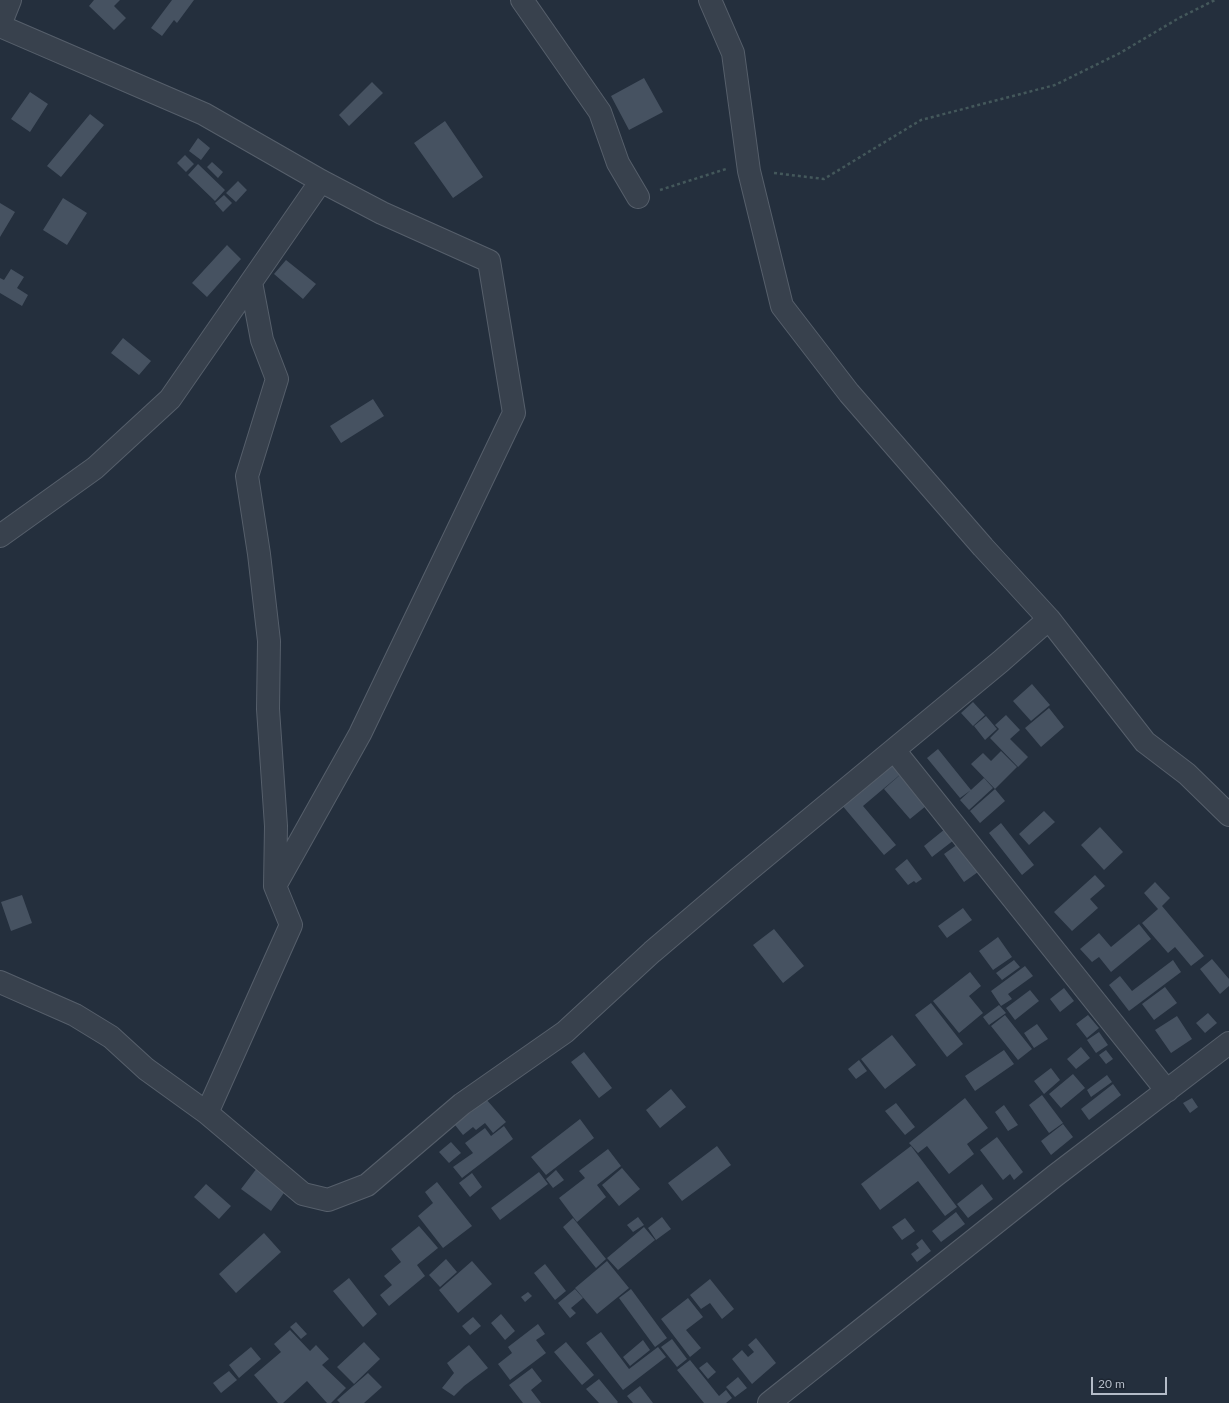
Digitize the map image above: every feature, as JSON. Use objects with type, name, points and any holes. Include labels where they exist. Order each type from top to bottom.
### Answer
[{"type":"street","points":[[10,0],[0,26],[204,114],[321,181],[382,213],[489,261],[514,413],[360,734],[275,886]]},
{"type":"street","points":[[522,0],[600,112],[618,163],[638,196]]},
{"type":"street","points":[[710,0],[733,53],[749,171],[782,306],[850,393],[983,547],[1048,619],[1145,742],[1187,774],[1229,815]]},
{"type":"street","points":[[0,536],[95,468],[170,399],[321,181]]},
{"type":"street","points":[[207,1113],[291,925],[275,886],[276,826],[268,709],[269,641],[259,554],[247,476],[277,379],[262,340],[251,282]]},
{"type":"street","points":[[0,982],[75,1015],[111,1037],[146,1070],[207,1113],[303,1194],[328,1200],[367,1185],[462,1104],[565,1032],[652,952],[1048,619]]},
{"type":"street","points":[[894,750],[1167,1091]]},
{"type":"street","points":[[770,1403],[1056,1175],[1229,1043]]},
{"type":"path","points":[[638,196],[729,168],[824,179],[921,120],[1055,85],[1120,53],[1179,18],[1215,0]]},
{"type":"building","points":[[94,0],[120,0],[114,6],[126,18],[114,30],[89,6]]},
{"type":"building","points":[[172,0],[194,0],[177,23],[174,20],[162,36],[151,28]]},
{"type":"building","points":[[644,78],[663,112],[629,130],[611,96]]},
{"type":"building","points":[[372,82],[383,93],[349,126],[339,115]]},
{"type":"building","points":[[30,92],[48,104],[30,132],[11,119]]},
{"type":"building","points":[[90,114],[104,125],[61,177],[47,166]]},
{"type":"building","points":[[445,121],[483,177],[453,198],[414,143]]},
{"type":"building","points":[[198,138],[210,148],[201,160],[189,151]]},
{"type":"building","points":[[185,155],[194,164],[186,172],[177,163]]},
{"type":"building","points":[[212,162],[223,172],[218,178],[207,167]]},
{"type":"building","points":[[198,164],[225,190],[215,201],[188,175]]},
{"type":"building","points":[[238,181],[247,190],[236,202],[226,193]]},
{"type":"building","points":[[224,195],[232,203],[223,212],[215,203]]},
{"type":"building","points":[[63,198],[87,213],[67,245],[43,230]]},
{"type":"building","points":[[0,203],[15,212],[0,237]]},
{"type":"building","points":[[227,245],[241,259],[207,297],[192,283]]},
{"type":"building","points":[[286,260],[316,284],[303,299],[274,274]]},
{"type":"building","points":[[11,269],[24,277],[17,288],[28,295],[22,306],[0,293],[0,278],[4,280]]},
{"type":"building","points":[[123,338],[151,361],[139,375],[111,353]]},
{"type":"building","points":[[373,399],[384,416],[341,443],[330,426]]},
{"type":"building","points":[[1032,684],[1050,705],[1031,721],[1013,701]]},
{"type":"building","points":[[973,702],[985,715],[973,726],[961,713]]},
{"type":"building","points":[[1049,708],[1064,727],[1041,747],[1025,728]]},
{"type":"building","points":[[1006,715],[1020,730],[1010,739],[1028,757],[1018,767],[990,738],[999,729],[995,725]]},
{"type":"building","points":[[986,716],[997,729],[985,740],[974,726]]},
{"type":"building","points":[[938,749],[971,790],[960,798],[927,758]]},
{"type":"building","points":[[1001,751],[1017,767],[995,789],[971,764],[983,753],[991,761]]},
{"type":"building","points":[[892,762],[902,773],[863,806],[896,845],[884,855],[841,804]]},
{"type":"building","points":[[900,775],[926,806],[910,819],[884,789]]},
{"type":"building","points":[[984,778],[993,788],[969,810],[960,800]]},
{"type":"building","points":[[995,789],[1005,801],[980,823],[970,811]]},
{"type":"building","points":[[1044,811],[1055,822],[1029,845],[1019,834]]},
{"type":"building","points":[[1001,823],[1034,865],[1022,875],[989,833]]},
{"type":"building","points":[[1100,827],[1123,852],[1104,870],[1081,845]]},
{"type":"building","points":[[945,829],[954,840],[932,857],[924,846]]},
{"type":"building","points":[[958,844],[978,872],[964,882],[944,854]]},
{"type":"building","points":[[907,859],[922,879],[916,883],[914,881],[908,885],[895,869]]},
{"type":"building","points":[[1095,875],[1105,886],[1090,899],[1098,908],[1072,931],[1054,912]]},
{"type":"building","points":[[1155,882],[1170,898],[1162,906],[1204,956],[1191,966],[1175,947],[1168,953],[1142,923],[1158,909],[1144,893]]},
{"type":"building","points":[[22,895],[32,923],[11,931],[1,902]]},
{"type":"building","points":[[963,908],[972,920],[947,938],[938,926]]},
{"type":"building","points":[[1139,924],[1151,939],[1111,972],[1099,957],[1092,962],[1080,949],[1099,933],[1111,947]]},
{"type":"building","points":[[774,929],[804,966],[783,983],[753,945]]},
{"type":"building","points":[[998,937],[1012,957],[993,970],[979,951]]},
{"type":"building","points":[[1212,959],[1229,979],[1229,986],[1220,994],[1200,969]]},
{"type":"building","points":[[1014,960],[1020,967],[1002,980],[996,973]]},
{"type":"building","points":[[1173,960],[1181,972],[1129,1011],[1109,985],[1120,976],[1132,991]]},
{"type":"building","points":[[1025,966],[1033,976],[1008,994],[1012,999],[1001,1006],[991,991]]},
{"type":"building","points":[[970,972],[981,986],[969,996],[983,1013],[959,1033],[933,1001]]},
{"type":"building","points":[[1165,987],[1177,1003],[1154,1020],[1142,1004]]},
{"type":"building","points":[[1064,988],[1074,1001],[1060,1012],[1050,999]]},
{"type":"building","points":[[1030,990],[1039,1001],[1015,1020],[1006,1008]]},
{"type":"building","points":[[931,1003],[963,1044],[947,1057],[915,1015]]},
{"type":"building","points":[[999,1005],[1006,1013],[989,1025],[983,1017]]},
{"type":"building","points":[[1208,1013],[1217,1023],[1205,1033],[1196,1023]]},
{"type":"building","points":[[1005,1015],[1032,1049],[1018,1060],[991,1026]]},
{"type":"building","points":[[1088,1015],[1099,1028],[1087,1038],[1076,1024]]},
{"type":"building","points":[[1177,1016],[1192,1039],[1171,1053],[1155,1030]]},
{"type":"building","points":[[1037,1024],[1048,1039],[1034,1048],[1024,1033]]},
{"type":"building","points":[[1099,1032],[1108,1045],[1096,1053],[1087,1040]]},
{"type":"building","points":[[892,1035],[916,1065],[885,1089],[861,1059]]},
{"type":"building","points":[[1081,1047],[1090,1058],[1076,1069],[1067,1059]]},
{"type":"building","points":[[1004,1050],[1014,1064],[975,1091],[965,1076]]},
{"type":"building","points":[[1106,1050],[1113,1059],[1106,1064],[1099,1055]]},
{"type":"building","points":[[584,1052],[612,1088],[599,1098],[571,1062]]},
{"type":"building","points":[[859,1060],[867,1071],[856,1079],[848,1069]]},
{"type":"building","points":[[1051,1068],[1060,1080],[1044,1094],[1034,1081]]},
{"type":"building","points":[[1073,1074],[1085,1088],[1061,1108],[1049,1094]]},
{"type":"building","points":[[1107,1075],[1112,1082],[1091,1097],[1087,1090]]},
{"type":"building","points":[[1113,1084],[1121,1095],[1089,1120],[1081,1109]]},
{"type":"building","points":[[671,1089],[686,1107],[660,1128],[646,1110]]},
{"type":"building","points":[[1042,1095],[1063,1123],[1049,1133],[1029,1105]]},
{"type":"building","points":[[965,1098],[988,1128],[967,1144],[974,1154],[949,1174],[927,1146],[918,1153],[909,1143]]},
{"type":"building","points":[[1192,1098],[1198,1107],[1190,1113],[1183,1103]]},
{"type":"building","points":[[486,1099],[506,1122],[493,1133],[485,1123],[476,1130],[473,1127],[463,1135],[455,1125]]},
{"type":"building","points":[[896,1103],[915,1127],[905,1135],[885,1111]]},
{"type":"building","points":[[1004,1105],[1018,1125],[1008,1131],[995,1112]]},
{"type":"building","points":[[580,1119],[594,1138],[546,1175],[531,1157]]},
{"type":"building","points":[[1063,1124],[1073,1137],[1051,1155],[1041,1141]]},
{"type":"building","points":[[504,1126],[513,1139],[462,1178],[453,1167],[473,1153],[465,1143],[485,1128],[491,1136]]},
{"type":"building","points":[[997,1137],[1023,1172],[1014,1180],[1010,1174],[1003,1180],[980,1150]]},
{"type":"building","points":[[451,1142],[461,1153],[449,1163],[439,1152]]},
{"type":"building","points":[[717,1146],[731,1165],[682,1201],[668,1183]]},
{"type":"building","points":[[911,1146],[957,1207],[945,1216],[918,1181],[880,1210],[861,1184]]},
{"type":"building","points":[[608,1149],[621,1166],[597,1185],[606,1197],[577,1222],[559,1198],[585,1178],[579,1171]]},
{"type":"building","points":[[257,1168],[286,1190],[271,1211],[241,1189]]},
{"type":"building","points":[[622,1168],[640,1189],[619,1206],[602,1185]]},
{"type":"building","points":[[556,1170],[564,1180],[553,1188],[546,1179]]},
{"type":"building","points":[[539,1172],[548,1184],[500,1220],[491,1208]]},
{"type":"building","points":[[472,1173],[482,1187],[470,1197],[459,1183]]},
{"type":"building","points":[[437,1182],[472,1226],[443,1248],[418,1216],[433,1203],[425,1192]]},
{"type":"building","points":[[206,1184],[231,1206],[219,1219],[194,1197]]},
{"type":"building","points":[[982,1184],[993,1199],[968,1218],[957,1204]]},
{"type":"building","points":[[956,1212],[965,1224],[941,1242],[932,1231]]},
{"type":"building","points":[[638,1217],[644,1225],[633,1232],[627,1225]]},
{"type":"building","points":[[662,1217],[671,1229],[656,1240],[648,1228]]},
{"type":"building","points":[[573,1218],[606,1259],[596,1268],[563,1227]]},
{"type":"building","points":[[905,1218],[915,1231],[902,1240],[892,1227]]},
{"type":"building","points":[[419,1226],[438,1248],[417,1265],[425,1276],[389,1306],[380,1295],[392,1285],[384,1276],[401,1262],[391,1249]]},
{"type":"building","points":[[644,1227],[655,1240],[618,1270],[607,1258]]},
{"type":"building","points":[[264,1233],[281,1252],[236,1293],[219,1274]]},
{"type":"building","points":[[922,1239],[931,1251],[917,1262],[911,1254],[919,1248],[916,1244]]},
{"type":"building","points":[[446,1259],[457,1272],[440,1287],[429,1275]]},
{"type":"building","points":[[472,1261],[492,1284],[458,1313],[439,1290]]},
{"type":"building","points":[[607,1261],[629,1288],[597,1314],[575,1288]]},
{"type":"building","points":[[545,1264],[566,1291],[555,1300],[534,1273]]},
{"type":"building","points":[[349,1278],[377,1314],[363,1327],[333,1291]]},
{"type":"building","points":[[710,1279],[734,1309],[722,1319],[710,1303],[701,1309],[690,1295]]},
{"type":"building","points":[[575,1289],[583,1298],[571,1308],[576,1313],[570,1318],[558,1303]]},
{"type":"building","points":[[631,1289],[667,1338],[655,1347],[619,1298]]},
{"type":"building","points":[[528,1292],[532,1296],[525,1302],[521,1297]]},
{"type":"building","points":[[688,1298],[703,1317],[686,1330],[701,1348],[690,1357],[661,1319]]},
{"type":"building","points":[[501,1314],[515,1331],[505,1340],[491,1323]]},
{"type":"building","points":[[473,1317],[481,1326],[470,1335],[462,1326]]},
{"type":"building","points":[[296,1322],[307,1334],[301,1339],[290,1327]]},
{"type":"building","points":[[538,1324],[545,1334],[536,1340],[546,1353],[510,1380],[498,1364],[512,1353],[508,1347]]},
{"type":"building","points":[[290,1330],[310,1351],[316,1345],[329,1359],[322,1365],[346,1388],[331,1403],[327,1403],[307,1381],[283,1403],[278,1403],[254,1375],[281,1352],[274,1344]]},
{"type":"building","points":[[601,1332],[629,1369],[658,1347],[666,1357],[623,1390],[586,1343]]},
{"type":"building","points":[[756,1338],[776,1363],[752,1384],[732,1359],[742,1350],[748,1357],[754,1352],[748,1345]]},
{"type":"building","points":[[672,1339],[687,1359],[677,1367],[661,1347]]},
{"type":"building","points":[[643,1340],[650,1350],[630,1366],[623,1357]]},
{"type":"building","points":[[364,1342],[380,1359],[354,1384],[337,1367]]},
{"type":"building","points":[[566,1342],[594,1375],[582,1385],[554,1352]]},
{"type":"building","points":[[469,1345],[488,1368],[464,1386],[454,1396],[442,1388],[454,1373],[447,1363]]},
{"type":"building","points":[[251,1347],[261,1359],[239,1378],[229,1365]]},
{"type":"building","points":[[690,1360],[719,1396],[726,1390],[732,1398],[726,1403],[704,1403],[677,1370]]},
{"type":"building","points":[[707,1362],[716,1372],[708,1379],[699,1368]]},
{"type":"building","points":[[532,1368],[542,1381],[531,1390],[541,1403],[523,1403],[509,1385]]},
{"type":"building","points":[[229,1371],[237,1380],[221,1393],[213,1383]]},
{"type":"building","points":[[368,1373],[382,1387],[364,1403],[340,1403],[337,1400]]},
{"type":"building","points":[[738,1377],[747,1388],[735,1397],[726,1387]]},
{"type":"building","points":[[599,1379],[618,1402],[617,1403],[599,1403],[586,1389]]},
{"type":"building","points":[[640,1386],[653,1403],[633,1403],[627,1396]]}]
